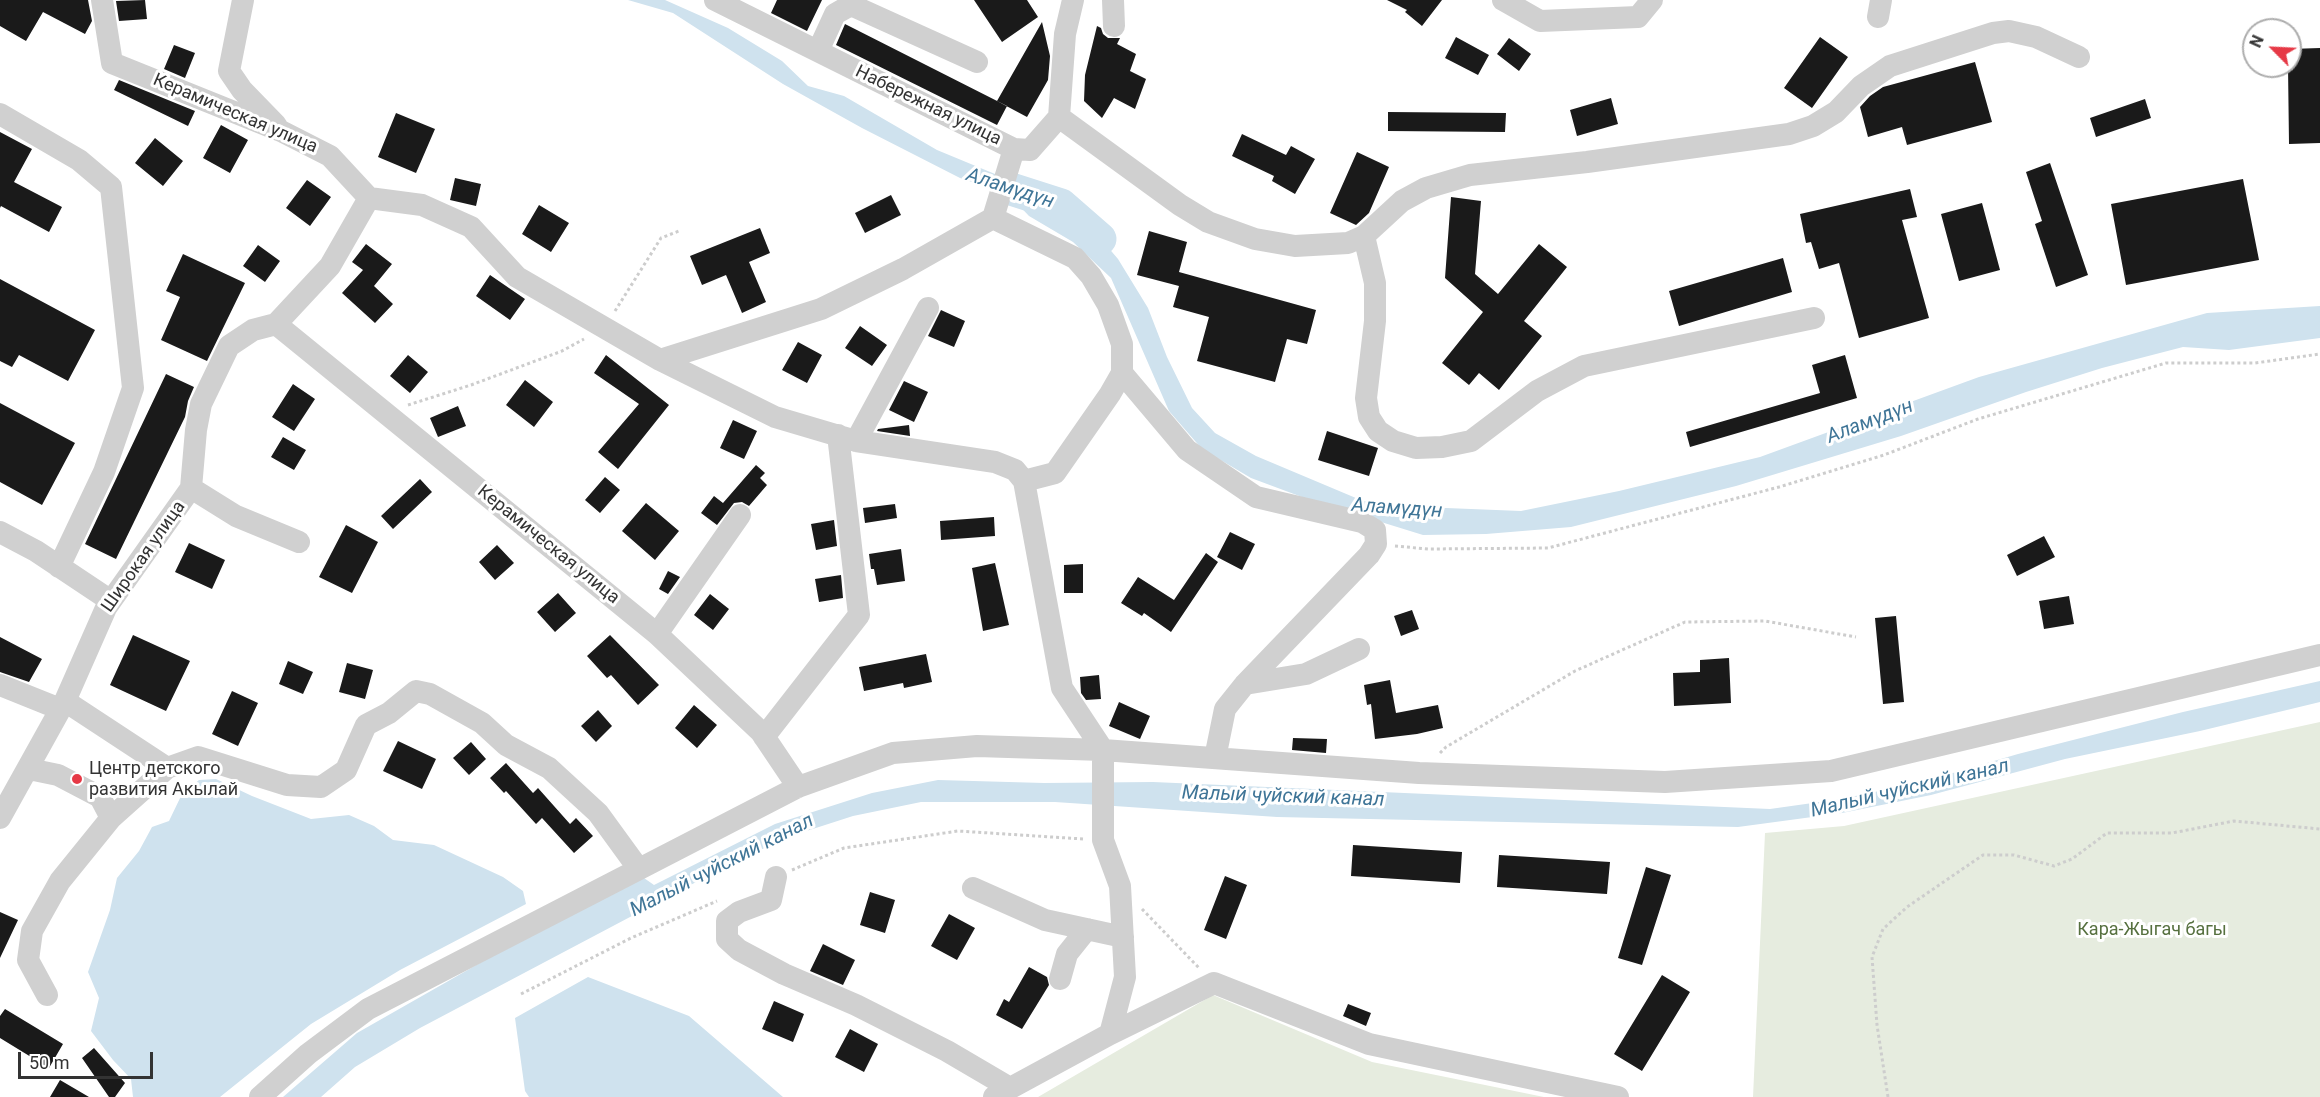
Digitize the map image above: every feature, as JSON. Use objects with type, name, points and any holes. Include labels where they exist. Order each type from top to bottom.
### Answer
[{"type":"street","name":"Керамическая улица","points":[[102,0],[112,63],[281,131],[330,156],[369,198]]},
{"type":"street","points":[[243,0],[229,71],[242,90],[281,131]]},
{"type":"street","name":"Набережная улица","points":[[715,0],[1014,149],[1030,150],[1059,117]]},
{"type":"street","points":[[1073,0],[1065,34],[1059,117],[1180,205],[1208,222],[1255,239],[1295,246],[1348,243],[1364,236],[1402,201],[1426,188],[1470,175],[1587,162],[1789,134],[1813,126],[1836,112],[1861,86],[1890,66],[1993,33],[2009,31],[2036,37],[2079,57]]},
{"type":"street","points":[[1113,0],[1114,26]]},
{"type":"street","points":[[1503,0],[1540,21],[1638,17],[1652,0]]},
{"type":"street","points":[[818,51],[835,14],[851,5],[977,62]]},
{"type":"street","points":[[0,114],[79,160],[111,187],[133,388],[104,472],[59,567]]},
{"type":"street","points":[[660,360],[820,309],[903,269],[994,214],[1014,149]]},
{"type":"street","points":[[369,198],[422,205],[471,227],[517,277],[660,360],[775,417],[847,438],[995,462],[1015,470],[1024,481],[1062,688],[1103,760],[1103,834],[1120,886],[1125,977],[1110,1034]]},
{"type":"street","name":"Широкая улица","points":[[0,818],[62,705],[106,608],[191,488],[196,430],[201,404],[229,346],[253,330],[276,324],[330,266],[369,198]]},
{"type":"street","points":[[994,214],[1075,258],[1091,276],[1108,305],[1122,344],[1122,373],[1055,473],[1024,481]]},
{"type":"street","points":[[1364,236],[1375,283],[1375,321],[1366,398],[1369,417],[1378,431],[1393,441],[1416,448],[1442,447],[1471,441],[1537,391],[1584,366],[1814,318]]},
{"type":"street","points":[[764,737],[859,615],[847,438],[928,308]]},
{"type":"street","name":"Керамическая улица","points":[[276,324],[657,634],[764,737],[798,787]]},
{"type":"street","points":[[1122,373],[1187,450],[1256,497],[1362,522],[1375,530],[1376,544],[1369,555],[1245,684],[1225,709],[1215,758]]},
{"type":"street","points":[[191,488],[236,516],[298,542]]},
{"type":"street","points":[[657,634],[740,515]]},
{"type":"street","points":[[0,532],[36,551],[111,602]]},
{"type":"street","points":[[1245,684],[1306,674],[1359,649]]},
{"type":"street","points":[[260,1097],[308,1054],[368,1009],[798,787],[893,753],[976,746],[1103,760],[1215,758],[1419,773],[1665,782],[1831,771],[2320,655]]},
{"type":"street","points":[[0,685],[62,705],[167,768]]},
{"type":"street","points":[[47,994],[28,960],[32,931],[60,881],[111,818],[167,768],[198,757],[286,785],[321,787],[346,770],[366,725],[388,713],[416,692],[430,694],[482,723],[506,745],[549,768],[598,813],[638,868]]},
{"type":"street","points":[[29,768],[58,775],[100,797],[111,818]]},
{"type":"street","points":[[776,877],[771,900],[739,912],[727,921],[727,939],[739,950],[784,974],[856,1005],[947,1051],[1002,1093],[1110,1034],[1214,983],[1369,1044],[1618,1097]]},
{"type":"street","points":[[973,888],[1045,920],[1123,938]]},
{"type":"street","points":[[1060,979],[1067,954],[1087,929]]},
{"type":"path","points":[[385,412],[471,385],[562,351],[605,328],[661,238],[679,231]]},
{"type":"path","points":[[1376,544],[1428,549],[1548,548],[1779,487],[1884,455],[1978,419],[2166,363],[2255,363],[2320,354]]},
{"type":"path","points":[[1419,773],[1446,747],[1575,670],[1685,622],[1765,621],[1856,637]]},
{"type":"path","points":[[1888,1097],[1877,1025],[1872,957],[1883,929],[1907,907],[1983,855],[2014,855],[2054,866],[2072,859],[2107,833],[2172,832],[2234,821],[2320,829]]},
{"type":"path","points":[[776,877],[844,848],[958,831],[1103,834]]},
{"type":"path","points":[[1120,886],[1214,983]]},
{"type":"path","points":[[521,994],[631,938],[724,898]]},
{"type":"green space","name":"Кара-Жыгач багы","points":[[2320,722],[2320,1097],[1753,1097],[1765,833],[1844,826]]},
{"type":"green space","points":[[1213,995],[1372,1062],[1544,1097],[1038,1097]]},
{"type":"water","points":[[628,0],[665,0],[728,28],[782,61],[808,86],[844,96],[937,150],[1024,186],[1083,218],[1118,259],[1148,308],[1167,357],[1192,408],[1215,433],[1256,456],[1363,501],[1421,507],[1521,511],[1619,491],[1760,457],[1979,377],[2207,313],[2320,306],[2320,338],[2229,350],[2183,347],[2102,368],[1901,436],[1736,486],[1571,527],[1486,534],[1423,535],[1310,500],[1251,478],[1202,449],[1169,411],[1111,278],[1073,242],[1029,216],[1008,194],[960,178],[862,128],[783,84],[673,13]]},
{"type":"water","name":"Малый чуйский канал","points":[[2320,681],[2320,702],[2200,731],[2065,759],[1931,795],[1842,813],[1738,827],[1277,817],[1055,802],[921,802],[853,816],[791,836],[736,861],[420,1028],[355,1067],[321,1097],[283,1097],[357,1033],[501,951],[644,878],[654,885],[775,824],[872,793],[938,780],[1044,783],[1153,782],[1770,809],[1841,799],[1922,782],[2018,754],[2183,712]]},
{"type":"water","points":[[216,779],[311,819],[349,815],[374,826],[393,840],[434,845],[503,877],[523,891],[526,904],[400,970],[311,1024],[220,1097],[133,1097],[131,1079],[91,1031],[99,998],[88,972],[110,910],[117,878],[139,851],[152,827],[169,821],[182,794],[199,780]]},
{"type":"water","points":[[588,977],[689,1016],[783,1097],[529,1097],[525,1091],[515,1018]]},
{"type":"building","points":[[0,0],[88,0],[92,21],[85,34],[43,12],[26,41],[0,26]]},
{"type":"building","points":[[145,0],[147,19],[119,21],[116,1]]},
{"type":"building","points":[[777,0],[822,0],[807,31],[771,13]]},
{"type":"building","points":[[974,0],[1027,0],[1038,17],[1002,42]]},
{"type":"building","points":[[1387,0],[1442,0],[1422,26],[1405,12],[1407,10]]},
{"type":"building","points":[[1042,22],[1050,56],[1048,80],[1027,117],[997,101]]},
{"type":"building","points":[[845,24],[1007,106],[997,125],[836,45]]},
{"type":"building","points":[[1097,26],[1108,38],[1120,38],[1117,44],[1136,54],[1130,71],[1146,79],[1135,109],[1114,98],[1102,118],[1084,101],[1085,75]]},
{"type":"building","points":[[1456,37],[1489,55],[1478,75],[1445,58]]},
{"type":"building","points":[[1820,37],[1848,57],[1812,108],[1784,88]]},
{"type":"building","points":[[1509,38],[1531,54],[1519,71],[1497,54]]},
{"type":"building","points":[[174,45],[195,53],[185,78],[164,69]]},
{"type":"building","points":[[2320,48],[2320,143],[2289,144],[2288,78],[2302,78],[2302,49]]},
{"type":"building","points":[[1975,62],[1992,122],[1907,145],[1902,127],[1868,137],[1860,107],[1870,96],[1883,87]]},
{"type":"building","points":[[119,80],[195,111],[188,126],[114,90]]},
{"type":"building","points":[[1611,98],[1618,124],[1577,136],[1570,110]]},
{"type":"building","points":[[2145,99],[2151,118],[2096,137],[2090,118]]},
{"type":"building","points":[[1388,112],[1506,113],[1505,132],[1388,131]]},
{"type":"building","points":[[396,113],[435,129],[416,173],[378,157]]},
{"type":"building","points":[[221,125],[248,140],[230,173],[203,158]]},
{"type":"building","points":[[0,132],[32,149],[14,182],[62,207],[49,232],[1,206],[0,208]]},
{"type":"building","points":[[1242,134],[1286,155],[1291,146],[1315,159],[1295,194],[1272,181],[1274,176],[1232,156]]},
{"type":"building","points":[[155,138],[183,161],[163,186],[135,163]]},
{"type":"building","points":[[1357,152],[1389,167],[1369,213],[1356,225],[1330,213]]},
{"type":"building","points":[[2050,163],[2088,275],[2056,287],[2035,224],[2042,221],[2026,172]]},
{"type":"building","points":[[455,178],[481,184],[476,206],[450,200]]},
{"type":"building","points":[[2243,179],[2259,260],[2126,285],[2111,204]]},
{"type":"building","points":[[307,180],[331,197],[310,226],[286,208]]},
{"type":"building","points":[[1910,189],[1917,217],[1902,220],[1929,318],[1859,338],[1839,263],[1819,269],[1811,242],[1806,243],[1800,214]]},
{"type":"building","points":[[891,195],[901,215],[865,233],[855,213]]},
{"type":"building","points":[[1451,197],[1481,201],[1475,274],[1498,294],[1539,244],[1567,267],[1524,321],[1542,336],[1499,390],[1479,373],[1469,385],[1442,363],[1483,312],[1445,278]]},
{"type":"building","points":[[1982,203],[2000,270],[1959,281],[1941,214]]},
{"type":"building","points":[[539,205],[569,223],[551,252],[522,234]]},
{"type":"building","points":[[760,228],[770,253],[749,262],[766,302],[742,313],[726,275],[702,285],[690,256]]},
{"type":"building","points":[[1149,231],[1187,242],[1179,272],[1316,310],[1307,344],[1287,339],[1275,382],[1197,361],[1209,317],[1173,307],[1179,286],[1137,275]]},
{"type":"building","points":[[366,244],[392,264],[374,286],[393,304],[375,323],[342,293],[363,270],[352,262]]},
{"type":"building","points":[[258,245],[280,261],[265,282],[243,266]]},
{"type":"building","points":[[183,254],[245,283],[207,361],[161,340],[180,297],[166,291]]},
{"type":"building","points":[[1783,258],[1792,292],[1679,326],[1669,291]]},
{"type":"building","points":[[490,275],[525,299],[510,320],[476,296]]},
{"type":"building","points":[[0,279],[95,330],[68,381],[19,355],[12,367],[0,361]]},
{"type":"building","points":[[941,310],[965,321],[954,347],[928,336]]},
{"type":"building","points":[[860,326],[887,345],[872,366],[845,348]]},
{"type":"building","points":[[798,342],[822,355],[807,383],[782,370]]},
{"type":"building","points":[[408,355],[428,372],[410,393],[390,376]]},
{"type":"building","points":[[606,355],[669,405],[618,469],[598,452],[639,404],[594,373]]},
{"type":"building","points":[[1845,355],[1857,398],[1690,447],[1686,432],[1820,393],[1812,365]]},
{"type":"building","points":[[166,374],[194,387],[185,417],[116,559],[85,544]]},
{"type":"building","points":[[525,380],[553,402],[534,427],[506,405]]},
{"type":"building","points":[[904,381],[928,392],[914,422],[889,410]]},
{"type":"building","points":[[293,384],[315,399],[294,431],[272,417]]},
{"type":"building","points":[[0,403],[75,443],[42,505],[0,482]]},
{"type":"building","points":[[458,406],[466,426],[438,437],[430,418]]},
{"type":"building","points":[[733,420],[757,431],[744,459],[720,448]]},
{"type":"building","points":[[909,425],[910,436],[877,431],[878,429]]},
{"type":"building","points":[[1327,431],[1378,448],[1369,476],[1318,460]]},
{"type":"building","points":[[283,437],[306,450],[294,470],[271,457]]},
{"type":"building","points":[[756,465],[765,473],[760,478],[767,485],[749,506],[742,502],[734,503],[717,525],[701,513],[714,496],[723,503]]},
{"type":"building","points":[[605,477],[620,490],[600,513],[585,500]]},
{"type":"building","points":[[420,479],[432,492],[393,529],[381,516]]},
{"type":"building","points":[[646,503],[679,531],[655,560],[622,531]]},
{"type":"building","points":[[895,504],[897,518],[865,523],[863,508]]},
{"type":"building","points":[[994,517],[995,536],[941,540],[940,521]]},
{"type":"building","points":[[834,520],[837,546],[816,550],[811,524]]},
{"type":"building","points":[[346,525],[378,542],[352,593],[319,577]]},
{"type":"building","points":[[1230,532],[1255,544],[1242,570],[1217,557]]},
{"type":"building","points":[[2044,536],[2055,557],[2017,576],[2007,555]]},
{"type":"building","points":[[189,543],[225,560],[212,589],[175,572]]},
{"type":"building","points":[[497,545],[514,563],[495,580],[479,562]]},
{"type":"building","points":[[901,549],[905,581],[877,585],[874,569],[871,569],[869,554]]},
{"type":"building","points":[[1206,553],[1218,562],[1171,632],[1144,613],[1142,616],[1121,603],[1138,577],[1174,600]]},
{"type":"building","points":[[995,563],[1009,625],[983,631],[972,568]]},
{"type":"building","points":[[1083,564],[1083,593],[1064,593],[1064,565]]},
{"type":"building","points":[[668,571],[680,577],[668,594],[659,589]]},
{"type":"building","points":[[841,575],[843,598],[819,602],[815,579]]},
{"type":"building","points":[[558,593],[576,613],[555,632],[537,612]]},
{"type":"building","points":[[710,594],[729,609],[713,630],[694,615]]},
{"type":"building","points":[[2069,596],[2074,624],[2044,629],[2039,601]]},
{"type":"building","points":[[1412,610],[1419,629],[1401,636],[1394,616]]},
{"type":"building","points":[[1896,616],[1904,702],[1883,704],[1875,618]]},
{"type":"building","points":[[133,635],[190,661],[166,711],[110,685]]},
{"type":"building","points":[[610,635],[659,685],[638,705],[611,675],[607,678],[587,656]]},
{"type":"building","points":[[0,637],[42,659],[29,682],[0,672]]},
{"type":"building","points":[[926,654],[932,682],[904,688],[903,683],[864,691],[859,667]]},
{"type":"building","points":[[1729,658],[1731,703],[1674,706],[1673,673],[1700,672],[1700,660]]},
{"type":"building","points":[[288,661],[313,672],[303,694],[279,684]]},
{"type":"building","points":[[347,663],[373,670],[365,699],[339,692]]},
{"type":"building","points":[[1099,675],[1101,699],[1086,700],[1081,693],[1080,677]]},
{"type":"building","points":[[1390,680],[1396,713],[1438,705],[1443,728],[1375,739],[1371,704],[1367,705],[1364,685]]},
{"type":"building","points":[[232,691],[258,703],[238,746],[212,734]]},
{"type":"building","points":[[1119,702],[1150,716],[1140,739],[1109,726]]},
{"type":"building","points":[[694,705],[717,725],[697,748],[675,728]]},
{"type":"building","points":[[598,710],[612,726],[596,742],[581,726]]},
{"type":"building","points":[[1293,738],[1327,739],[1326,753],[1292,750]]},
{"type":"building","points":[[398,741],[436,759],[422,789],[383,771]]},
{"type":"building","points":[[471,742],[486,759],[469,775],[453,758]]},
{"type":"building","points":[[506,763],[533,793],[538,788],[570,824],[576,818],[593,836],[574,853],[542,818],[536,824],[506,791],[504,793],[490,778]]},
{"type":"building","points":[[1353,845],[1462,852],[1460,883],[1351,876]]},
{"type":"building","points":[[1499,855],[1610,862],[1607,894],[1497,887]]},
{"type":"building","points":[[1646,867],[1671,875],[1642,965],[1618,958]]},
{"type":"building","points":[[1225,876],[1247,885],[1226,939],[1204,930]]},
{"type":"building","points":[[870,892],[895,900],[885,933],[860,925]]},
{"type":"building","points":[[0,912],[18,920],[0,958]]},
{"type":"building","points":[[949,914],[975,928],[957,960],[931,946]]},
{"type":"building","points":[[823,944],[855,960],[843,985],[810,971]]},
{"type":"building","points":[[1029,967],[1047,977],[1049,985],[1022,1029],[996,1015],[1004,999],[1009,1002]]},
{"type":"building","points":[[1662,975],[1690,992],[1642,1071],[1614,1054]]},
{"type":"building","points":[[774,1001],[804,1014],[793,1042],[762,1029]]},
{"type":"building","points":[[1348,1004],[1371,1013],[1366,1026],[1343,1016]]},
{"type":"building","points":[[5,1009],[63,1044],[49,1068],[0,1038],[0,1016]]},
{"type":"building","points":[[850,1029],[878,1044],[864,1072],[835,1057]]},
{"type":"building","points":[[94,1048],[125,1083],[115,1097],[109,1097],[82,1058]]},
{"type":"building","points":[[60,1080],[89,1097],[50,1097]]},
{"type":"waterway","name":"Аламүдүн","points":[[1011,189],[1061,205],[1100,239]]},
{"type":"place","name":"Центр детского развития Акылай","points":[[77,779]]}]
